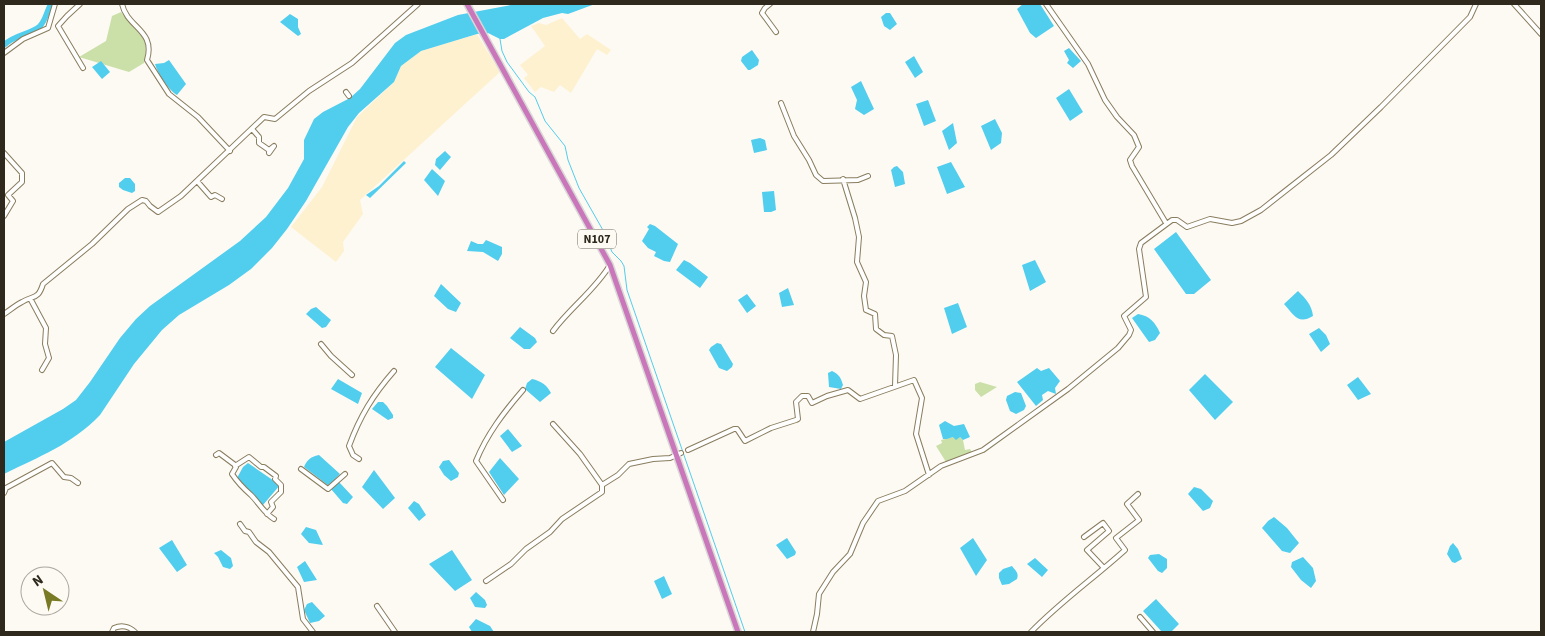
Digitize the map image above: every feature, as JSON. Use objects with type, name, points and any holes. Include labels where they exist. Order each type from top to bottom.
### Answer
[{"type":"highway","name":"N107","points":[[468,5],[486,36],[499,64],[570,188],[610,265],[679,454],[738,632]]},
{"type":"street","points":[[4,53],[23,39],[48,28],[56,4]]},
{"type":"street","points":[[80,4],[58,26],[83,68]]},
{"type":"street","points":[[122,4],[129,17],[148,38],[150,50],[147,60],[169,94],[198,117],[230,151]]},
{"type":"street","points":[[4,314],[22,302],[31,300],[40,294],[43,284],[92,244],[128,209],[143,200],[156,211],[160,211],[181,196],[264,117],[275,120],[288,111],[310,91],[352,63],[418,4]]},
{"type":"street","points":[[770,4],[762,13],[776,32]]},
{"type":"street","points":[[1046,4],[1088,64],[1105,100],[1134,135],[1139,146],[1130,160],[1132,166],[1166,223]]},
{"type":"street","points":[[812,632],[818,614],[819,594],[833,572],[850,554],[863,523],[875,504],[883,498],[905,491],[941,466],[983,450],[1068,388],[1124,342],[1131,330],[1124,316],[1146,297],[1139,246],[1166,223],[1174,220],[1187,227],[1210,219],[1238,222],[1246,220],[1261,210],[1331,155],[1470,17],[1476,4]]},
{"type":"street","points":[[1514,4],[1541,34]]},
{"type":"street","points":[[781,103],[794,136],[810,160],[816,174],[823,181],[858,180],[868,176]]},
{"type":"street","points":[[252,129],[259,137],[260,143],[269,150]]},
{"type":"street","points":[[4,153],[22,173],[22,182],[8,195],[13,201],[4,216]]},
{"type":"street","points":[[843,179],[859,237],[857,262],[866,282],[864,296],[866,310],[875,314],[876,329],[884,335],[892,336],[896,355],[895,386]]},
{"type":"street","points":[[197,181],[211,197],[215,195],[222,199]]},
{"type":"street","points":[[553,331],[562,319],[582,300],[610,265]]},
{"type":"street","points":[[31,300],[46,328],[46,344],[49,358],[42,370]]},
{"type":"street","points":[[321,344],[352,375]]},
{"type":"street","points":[[359,459],[353,455],[349,446],[357,424],[366,407],[394,372]]},
{"type":"street","points":[[688,450],[734,429],[737,429],[745,441],[771,428],[796,420],[798,419],[796,402],[802,396],[808,396],[812,403],[848,390],[860,399],[914,380],[922,398],[916,434],[929,475]]},
{"type":"street","points":[[503,500],[476,461],[482,445],[501,416],[523,390]]},
{"type":"street","points":[[486,581],[507,567],[526,549],[550,532],[562,519],[602,492],[602,485],[580,454],[553,424]]},
{"type":"street","points":[[216,456],[219,452],[236,466]]},
{"type":"street","points":[[602,485],[618,475],[629,464],[679,454]]},
{"type":"street","points":[[266,514],[273,507],[271,502],[281,492],[281,485],[275,479],[276,476],[249,457],[236,466],[232,474],[239,485],[250,494],[266,514],[274,519]]},
{"type":"street","points":[[4,493],[6,488],[52,463],[64,477],[71,478],[78,483]]},
{"type":"street","points":[[301,470],[328,489],[345,474]]},
{"type":"street","points":[[1031,632],[1051,612],[1125,550],[1116,538],[1139,520],[1127,504],[1138,494]]},
{"type":"street","points":[[1084,537],[1103,522],[1109,530],[1087,550],[1104,568]]},
{"type":"street","points":[[240,524],[256,542],[269,552],[298,587],[303,619],[313,632]]},
{"type":"street","points":[[377,606],[395,632]]},
{"type":"street","points":[[1140,618],[1153,632]]},
{"type":"street","points":[[112,632],[114,628],[122,626],[135,632]]},
{"type":"shaded area","points":[[562,18],[580,39],[587,34],[611,50],[607,55],[597,49],[571,93],[560,85],[554,92],[541,87],[535,92],[524,78],[528,75],[520,65],[545,46],[531,26],[539,23],[546,25]]},
{"type":"shaded area","points":[[477,34],[500,72],[360,200],[363,214],[343,242],[344,251],[336,262],[291,227],[322,187],[357,117],[394,82],[401,66],[421,51]]},
{"type":"green space","points":[[121,12],[137,29],[144,40],[146,54],[144,63],[129,72],[79,57],[106,41],[112,16]]},
{"type":"green space","points":[[980,382],[997,387],[981,397],[975,390],[975,384]]},
{"type":"green space","points":[[960,437],[963,440],[965,450],[970,449],[973,454],[946,462],[936,446],[942,443],[941,440]]},
{"type":"water","points":[[516,4],[595,4],[568,14],[562,13],[543,18],[504,39],[488,33],[477,34],[421,51],[401,66],[394,82],[359,113],[348,127],[306,201],[272,248],[251,269],[229,285],[179,315],[162,330],[134,364],[100,415],[89,425],[55,449],[4,474],[4,442],[76,400],[120,338],[136,319],[150,306],[240,241],[266,217],[288,188],[304,159],[304,140],[314,119],[323,112],[350,98],[360,89],[395,43],[406,35],[458,15]]},
{"type":"water","points":[[1023,4],[1040,4],[1054,26],[1036,38],[1030,33],[1017,9]]},
{"type":"water","points":[[886,13],[890,13],[897,24],[890,30],[884,26],[881,17]]},
{"type":"water","points":[[290,14],[298,19],[298,27],[301,34],[298,36],[280,22]]},
{"type":"water","points":[[1069,48],[1081,61],[1073,68],[1067,63],[1069,60],[1064,51]]},
{"type":"water","points":[[752,50],[759,60],[758,65],[748,70],[741,61],[742,57]]},
{"type":"water","points":[[914,56],[923,72],[915,78],[905,62]]},
{"type":"water","points":[[169,60],[186,84],[177,95],[170,90],[155,64],[164,63]]},
{"type":"water","points":[[101,61],[110,72],[102,79],[92,67]]},
{"type":"water","points":[[861,81],[874,109],[864,115],[855,109],[857,100],[851,87]]},
{"type":"water","points":[[1069,89],[1083,112],[1070,121],[1056,98]]},
{"type":"water","points":[[928,100],[936,121],[924,126],[916,104]]},
{"type":"water","points":[[995,119],[1002,133],[1001,143],[991,150],[981,126]]},
{"type":"water","points":[[953,123],[957,143],[949,150],[942,131]]},
{"type":"water","points":[[760,138],[765,140],[767,150],[754,153],[751,140]]},
{"type":"water","points":[[445,151],[451,157],[440,170],[435,165],[436,159]]},
{"type":"water","points":[[404,161],[406,163],[370,198],[366,195],[379,186]]},
{"type":"water","points":[[951,162],[965,187],[947,194],[937,167]]},
{"type":"water","points":[[897,166],[903,172],[905,184],[895,187],[891,170]]},
{"type":"water","points":[[432,169],[445,181],[438,196],[424,180]]},
{"type":"water","points":[[125,178],[130,178],[135,184],[135,191],[132,193],[119,187],[119,183]]},
{"type":"water","points":[[774,191],[776,210],[764,212],[762,192]]},
{"type":"water","points":[[650,224],[678,244],[670,262],[654,256],[656,252],[648,248],[642,241]]},
{"type":"water","points":[[1176,232],[1211,280],[1194,294],[1186,294],[1154,249]]},
{"type":"water","points":[[486,240],[502,247],[502,254],[498,261],[483,252],[467,251],[471,241],[483,244]]},
{"type":"water","points":[[684,260],[708,277],[700,288],[676,270]]},
{"type":"water","points":[[1035,260],[1046,282],[1030,291],[1022,265]]},
{"type":"water","points":[[441,284],[461,303],[456,312],[448,309],[434,296]]},
{"type":"water","points":[[788,288],[794,305],[782,307],[779,293]]},
{"type":"water","points":[[1298,291],[1310,305],[1313,316],[1308,319],[1297,318],[1284,304]]},
{"type":"water","points":[[747,294],[756,306],[747,313],[738,300]]},
{"type":"water","points":[[958,303],[967,327],[952,334],[944,308]]},
{"type":"water","points":[[316,307],[331,320],[326,327],[322,328],[306,314]]},
{"type":"water","points":[[1138,314],[1152,320],[1156,326],[1160,333],[1155,340],[1149,342],[1132,318]]},
{"type":"water","points":[[520,327],[535,338],[537,342],[530,349],[524,349],[510,338]]},
{"type":"water","points":[[1319,328],[1326,335],[1330,344],[1321,352],[1309,334]]},
{"type":"water","points":[[717,343],[721,344],[733,364],[727,371],[719,368],[709,350]]},
{"type":"water","points":[[451,348],[485,375],[472,399],[435,367]]},
{"type":"water","points":[[1037,368],[1041,371],[1049,368],[1060,381],[1055,388],[1056,394],[1048,391],[1042,395],[1043,400],[1036,406],[1017,382]]},
{"type":"water","points":[[832,371],[840,378],[843,385],[841,389],[829,387],[828,373]]},
{"type":"water","points":[[1205,374],[1233,402],[1215,420],[1189,390]]},
{"type":"water","points":[[1358,377],[1371,394],[1358,400],[1347,385]]},
{"type":"water","points":[[338,379],[362,393],[358,404],[331,389]]},
{"type":"water","points":[[532,379],[543,384],[551,393],[540,402],[525,389],[527,383]]},
{"type":"water","points":[[1015,392],[1021,393],[1026,406],[1024,410],[1016,414],[1010,411],[1006,400],[1007,396]]},
{"type":"water","points":[[378,402],[383,402],[387,406],[393,418],[388,420],[372,409]]},
{"type":"water","points":[[945,421],[954,426],[964,424],[970,437],[963,440],[960,437],[956,440],[953,437],[943,439],[939,425]]},
{"type":"water","points":[[508,429],[522,446],[512,452],[500,436]]},
{"type":"water","points":[[319,455],[340,474],[329,486],[304,467],[309,459]]},
{"type":"water","points":[[500,458],[519,479],[504,495],[489,472]]},
{"type":"water","points":[[449,460],[459,473],[458,477],[451,481],[439,467],[443,461]]},
{"type":"water","points":[[248,463],[280,485],[263,505],[237,478],[243,467]]},
{"type":"water","points":[[374,470],[395,498],[383,509],[362,487]]},
{"type":"water","points":[[339,482],[353,497],[347,504],[343,503],[331,489]]},
{"type":"water","points":[[1194,487],[1201,489],[1213,501],[1210,508],[1203,511],[1188,494]]},
{"type":"water","points":[[414,501],[419,504],[426,515],[419,521],[408,508]]},
{"type":"water","points":[[1274,517],[1287,528],[1299,543],[1290,553],[1282,551],[1262,528]]},
{"type":"water","points":[[306,527],[316,530],[323,545],[309,543],[301,534]]},
{"type":"water","points":[[787,538],[796,552],[795,555],[787,559],[776,545]]},
{"type":"water","points":[[973,538],[987,560],[976,576],[960,548]]},
{"type":"water","points":[[172,540],[187,565],[177,572],[159,548]]},
{"type":"water","points":[[1453,543],[1462,559],[1455,563],[1452,562],[1447,554]]},
{"type":"water","points":[[221,550],[231,558],[233,566],[230,569],[223,567],[214,553]]},
{"type":"water","points":[[452,550],[472,580],[455,591],[429,564]]},
{"type":"water","points":[[1159,554],[1167,559],[1167,568],[1162,573],[1158,571],[1148,558],[1150,555]]},
{"type":"water","points":[[1303,557],[1313,568],[1316,581],[1311,588],[1301,580],[1291,567],[1292,562]]},
{"type":"water","points":[[1035,558],[1048,570],[1042,577],[1027,564]]},
{"type":"water","points":[[305,561],[317,580],[304,582],[297,567]]},
{"type":"water","points":[[1012,566],[1016,571],[1017,579],[1009,584],[1002,585],[999,573],[1003,569]]},
{"type":"water","points":[[664,576],[672,594],[662,599],[654,581]]},
{"type":"water","points":[[476,592],[485,600],[487,605],[485,608],[475,607],[470,598]]},
{"type":"water","points":[[1156,599],[1179,624],[1171,632],[1162,632],[1143,611]]},
{"type":"water","points":[[312,602],[325,616],[319,621],[310,623],[304,610],[307,604]]},
{"type":"water","points":[[476,619],[490,626],[494,632],[472,632],[469,627]]},
{"type":"waterway","points":[[4,45],[8,41],[40,26],[51,4]]},
{"type":"waterway","points":[[500,39],[502,51],[507,62],[529,92],[535,97],[545,121],[565,146],[568,160],[579,188],[604,232],[612,252],[624,266],[627,290],[745,632]]}]
